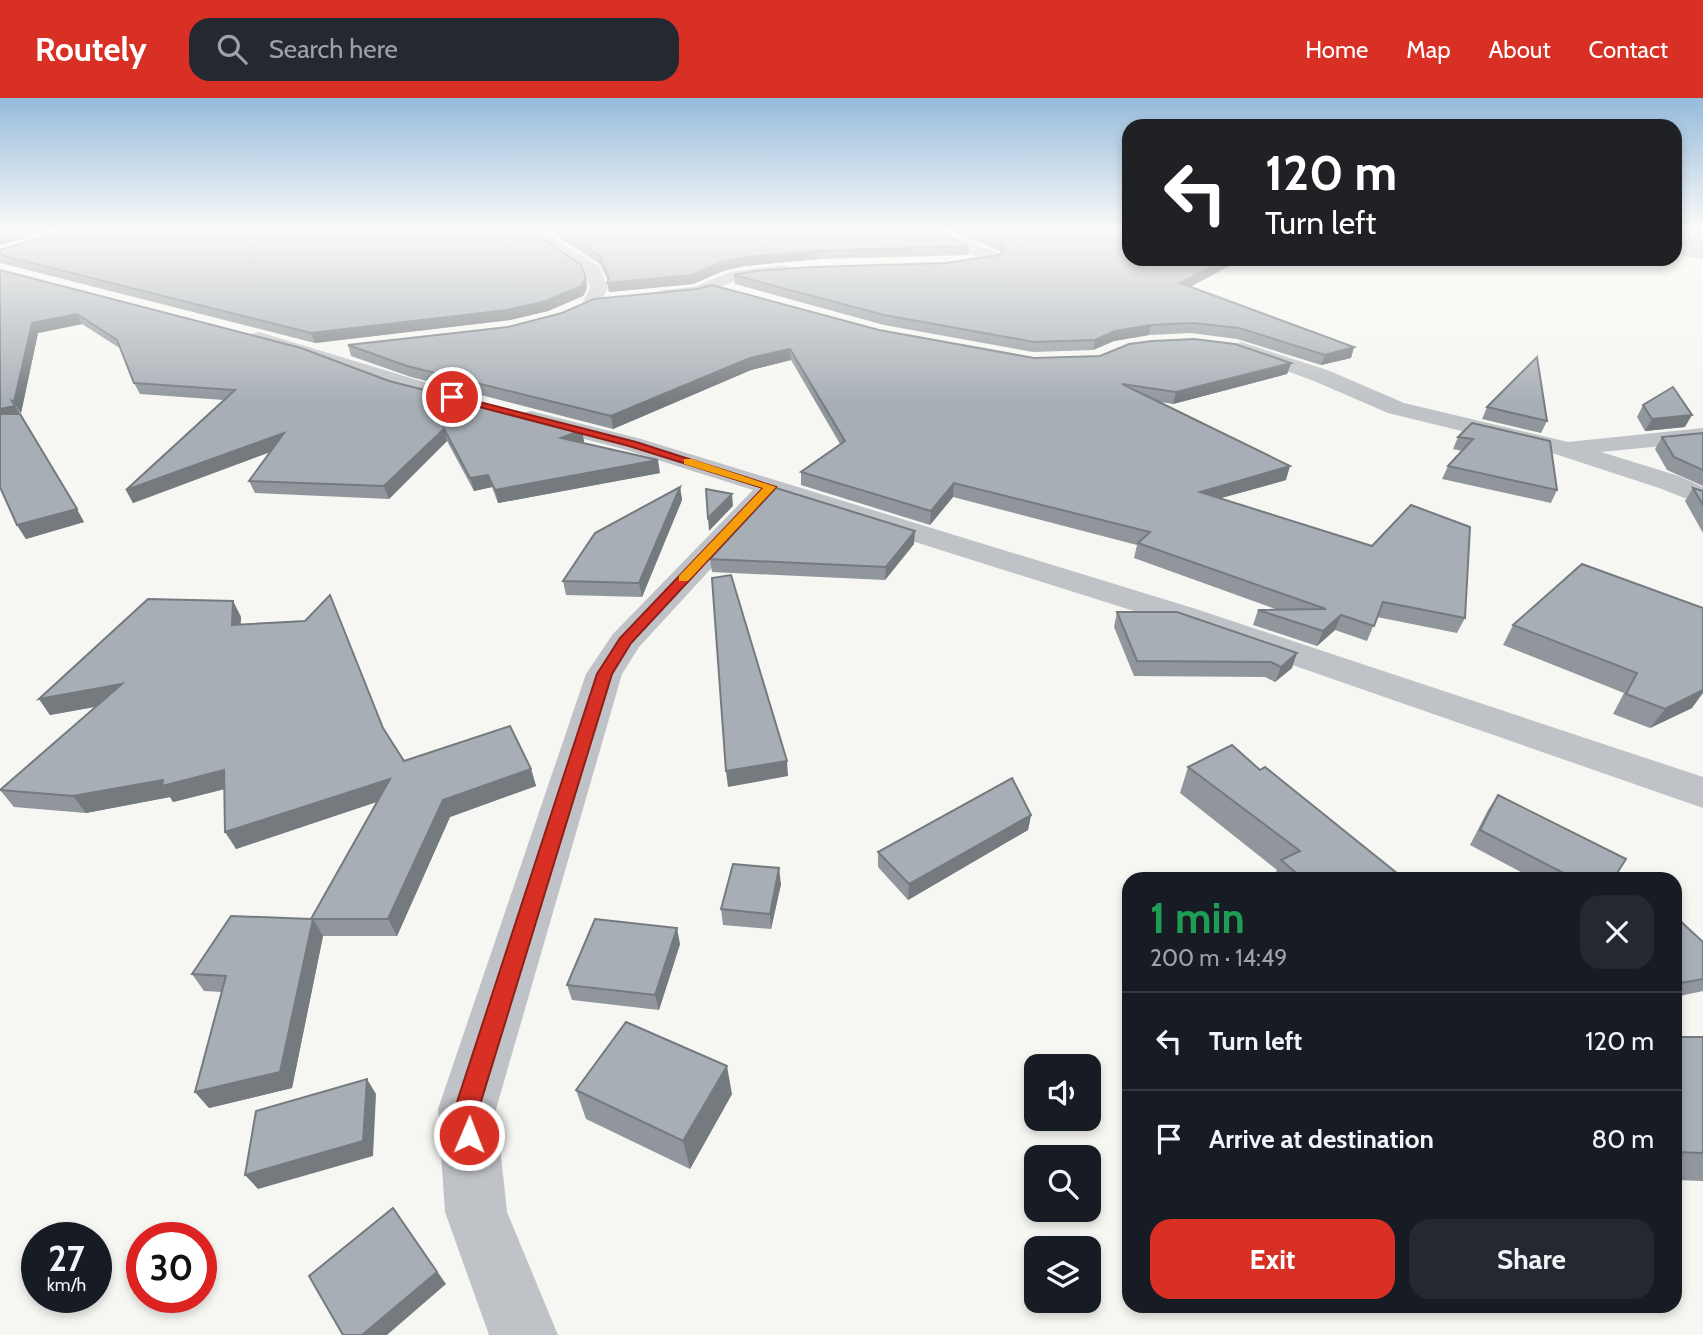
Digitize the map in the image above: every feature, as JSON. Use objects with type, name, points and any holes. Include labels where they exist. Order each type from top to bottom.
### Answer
[{"type":"street","points":[[599,288],[586,305],[618,300]]},
{"type":"street","points":[[645,297],[698,292],[709,288]]},
{"type":"street","points":[[718,288],[745,297]]},
{"type":"street","points":[[235,332],[313,352],[402,385],[632,444],[1184,616],[1703,793]]},
{"type":"street","points":[[1224,346],[1236,347],[1322,376],[1396,408],[1561,448],[1669,482],[1703,497]]},
{"type":"street","points":[[313,352],[353,347]]},
{"type":"street","points":[[1561,448],[1703,435]]},
{"type":"street","points":[[514,1330],[476,1212],[467,1108],[604,674],[625,641],[771,487]]},
{"type":"building","points":[[0,288],[68,288],[301,348],[389,381],[582,430],[561,438],[658,460],[495,490],[488,475],[470,478],[444,429],[384,486],[249,481],[284,433],[126,490],[235,390],[134,383],[117,340],[77,314],[32,323],[14,402],[12,401],[15,406],[0,409]]},
{"type":"building","points":[[130,288],[577,288],[546,301],[507,310],[311,333]]},
{"type":"building","points":[[722,288],[879,330],[1034,358],[1100,356],[1129,344],[1194,339],[1235,344],[1291,363],[1176,392],[1122,384],[1290,466],[1200,492],[1372,546],[1411,505],[1470,527],[1465,618],[1383,602],[1374,626],[1341,615],[1323,631],[1258,610],[1326,609],[1138,543],[1150,532],[954,483],[931,511],[801,472],[845,441],[790,349],[750,358],[611,416],[407,366],[348,345],[508,327],[562,313],[594,299]]},
{"type":"building","points":[[782,288],[1193,288],[1354,347],[1325,355],[1239,328],[1193,323],[1151,325],[1115,331],[1095,340],[1034,342],[884,315]]},
{"type":"building","points":[[1537,357],[1547,421],[1487,407]]},
{"type":"building","points":[[1673,387],[1692,415],[1652,419],[1643,405]]},
{"type":"building","points":[[0,414],[20,414],[77,509],[17,525],[0,487]]},
{"type":"building","points":[[1472,423],[1550,441],[1557,490],[1448,466],[1473,439],[1458,437]]},
{"type":"building","points":[[1703,433],[1703,470],[1674,457],[1662,437]]},
{"type":"building","points":[[680,487],[639,583],[563,581],[595,533]]},
{"type":"building","points":[[776,488],[915,531],[886,567],[710,559]]},
{"type":"building","points":[[1693,488],[1703,491],[1703,505]]},
{"type":"building","points":[[706,489],[732,494],[708,518]]},
{"type":"building","points":[[1582,564],[1703,608],[1703,690],[1665,709],[1626,694],[1637,673],[1513,625]]},
{"type":"building","points":[[731,575],[787,761],[726,771],[712,578]]},
{"type":"building","points":[[330,595],[383,728],[404,761],[510,726],[531,769],[443,800],[388,919],[313,919],[280,1072],[195,1092],[226,976],[192,974],[231,916],[311,919],[390,779],[225,832],[224,770],[162,786],[163,780],[73,796],[0,790],[122,684],[39,699],[148,599],[233,601],[232,625],[305,621]]},
{"type":"building","points":[[1117,612],[1177,612],[1297,653],[1281,667],[1271,662],[1137,661]]},
{"type":"building","points":[[1232,745],[1260,770],[1265,767],[1396,872],[1295,872],[1281,860],[1300,851],[1188,767]]},
{"type":"building","points":[[1012,778],[1031,815],[909,884],[878,852]]},
{"type":"building","points":[[1498,795],[1626,859],[1618,872],[1561,872],[1480,830]]},
{"type":"building","points":[[733,864],[779,868],[770,914],[721,909]]},
{"type":"building","points":[[595,919],[677,928],[655,995],[567,985]]},
{"type":"building","points":[[1682,922],[1703,942],[1703,979],[1682,983]]},
{"type":"building","points":[[626,1022],[727,1066],[683,1141],[576,1090]]},
{"type":"building","points":[[1682,1037],[1703,1037],[1703,1153],[1682,1152]]},
{"type":"building","points":[[367,1079],[363,1141],[245,1175],[256,1111]]},
{"type":"building","points":[[393,1208],[437,1272],[362,1335],[343,1335],[309,1276]]},
{"type":"slow traffic","points":[[684,579],[771,487],[688,461]]},
{"type":"route","points":[[452,397],[632,444],[771,487],[625,641],[604,674],[467,1108],[469,1135]]}]
